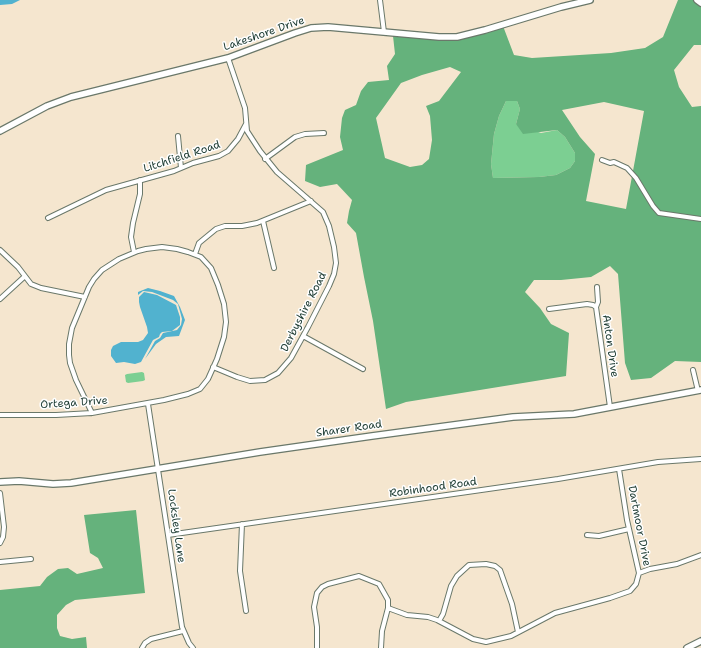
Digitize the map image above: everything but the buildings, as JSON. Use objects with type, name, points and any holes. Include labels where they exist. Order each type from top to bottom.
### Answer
[{"type":"street","points":[[380,0],[384,32]]},
{"type":"street","name":"Lakeshore Drive","points":[[0,131],[47,106],[71,97],[228,58],[311,28],[328,27],[439,37],[456,37],[590,0]]},
{"type":"street","points":[[697,0],[701,3]]},
{"type":"street","points":[[228,58],[245,108],[246,123]]},
{"type":"street","name":"Derbyshire Road","points":[[213,367],[245,380],[260,381],[269,379],[281,370],[291,358],[329,286],[334,274],[336,263],[334,247],[326,217],[318,207],[285,180],[265,159],[247,131],[246,123]]},
{"type":"street","name":"Litchfield Road","points":[[48,218],[106,190],[181,168],[226,152],[238,139],[246,123]]},
{"type":"street","points":[[265,159],[295,137],[305,134],[324,133]]},
{"type":"street","points":[[178,136],[181,168]]},
{"type":"street","points":[[602,160],[610,163],[614,162],[627,168],[636,178],[659,213],[701,219]]},
{"type":"street","points":[[134,252],[131,236],[140,194],[140,180]]},
{"type":"street","points":[[92,413],[76,380],[69,356],[69,344],[72,328],[89,287],[99,273],[119,259],[134,252],[146,249],[177,249],[195,254],[199,244],[216,229],[225,226],[252,224],[263,221],[311,201]]},
{"type":"street","points":[[263,221],[274,268]]},
{"type":"street","points":[[0,250],[18,267],[31,284],[85,297]]},
{"type":"street","name":"Ortega Drive","points":[[0,415],[56,415],[92,413],[148,404],[194,392],[204,384],[213,367],[224,337],[226,322],[218,285],[211,268],[205,261],[195,254]]},
{"type":"street","points":[[0,299],[24,276]]},
{"type":"street","name":"Anton Drive","points":[[597,287],[598,302],[596,307],[610,407]]},
{"type":"street","points":[[549,309],[587,304],[596,307]]},
{"type":"street","points":[[303,336],[364,369]]},
{"type":"street","points":[[693,370],[699,391]]},
{"type":"street","name":"Sharer Road","points":[[0,482],[23,481],[53,484],[71,483],[267,451],[506,417],[574,414],[699,391]]},
{"type":"street","name":"Locksley Lane","points":[[148,404],[183,631],[193,648]]},
{"type":"street","name":"Robinhood Road","points":[[168,535],[658,462],[701,459]]},
{"type":"street","name":"Dartmoor Drive","points":[[388,608],[407,614],[428,617],[482,642],[504,638],[555,613],[626,593],[634,587],[640,573],[629,529],[619,469]]},
{"type":"street","points":[[0,493],[4,527],[3,537],[0,543]]},
{"type":"street","points":[[242,524],[240,572],[246,612]]},
{"type":"street","points":[[587,535],[599,536],[629,529]]},
{"type":"street","points":[[640,573],[650,569],[677,564],[701,555]]},
{"type":"street","points":[[0,562],[31,559]]},
{"type":"street","points":[[439,621],[448,593],[458,576],[469,565],[486,564],[496,566],[500,570],[510,599],[518,632]]},
{"type":"street","points":[[317,648],[317,627],[314,606],[316,595],[322,587],[361,576],[377,582],[381,586],[388,600],[388,608],[382,631],[381,648]]},
{"type":"street","points":[[142,648],[145,643],[151,639],[183,631]]},
{"type":"street","points":[[687,648],[701,641]]},
{"type":"green space","points":[[678,0],[694,0],[701,6],[701,45],[694,45],[674,70],[679,87],[692,107],[701,106],[701,362],[675,361],[651,378],[631,380],[625,363],[618,274],[610,266],[591,277],[561,280],[534,280],[525,292],[540,308],[551,324],[569,333],[566,376],[406,402],[386,409],[373,321],[356,233],[347,223],[352,200],[337,184],[320,187],[305,181],[306,165],[343,150],[340,137],[342,118],[345,110],[356,105],[361,91],[368,82],[389,80],[387,66],[395,54],[393,36],[439,39],[503,26],[514,55],[532,58],[611,53],[645,48],[663,37]],"holes":[[[450,67],[461,72],[439,101],[426,106],[430,116],[432,140],[429,159],[422,165],[410,167],[385,158],[376,118],[401,83]],[[506,101],[517,101],[520,109],[516,124],[523,134],[557,130],[565,137],[575,153],[575,161],[570,168],[556,175],[493,178],[491,164],[494,134],[499,116]],[[604,102],[644,111],[626,209],[586,201],[595,154],[580,137],[562,110]]]},
{"type":"green space","points":[[506,101],[517,101],[520,109],[516,124],[541,133],[557,130],[565,137],[575,153],[575,161],[570,168],[556,175],[493,178],[491,164],[494,134],[499,116]]},
{"type":"green space","points":[[142,372],[144,373],[145,380],[128,383],[126,382],[125,375]]},
{"type":"green space","points":[[136,510],[145,593],[75,600],[66,605],[57,615],[57,628],[60,636],[72,639],[86,637],[87,648],[0,648],[0,590],[40,586],[47,577],[58,569],[68,568],[77,574],[103,568],[98,558],[90,553],[84,515]]},
{"type":"water","points":[[0,0],[20,0],[12,4],[0,5]]},
{"type":"water","points":[[148,288],[174,296],[180,307],[185,320],[179,336],[166,337],[156,344],[145,359],[155,341],[160,338],[163,333],[177,330],[181,325],[182,319],[178,304],[173,300],[152,292],[143,291],[138,295],[138,292]]},
{"type":"water","points":[[144,292],[157,295],[176,305],[180,317],[180,325],[172,331],[162,332],[159,337],[153,340],[141,362],[135,364],[124,362],[116,363],[111,356],[113,346],[121,342],[138,342],[143,340],[148,333],[139,302],[139,297]]}]
